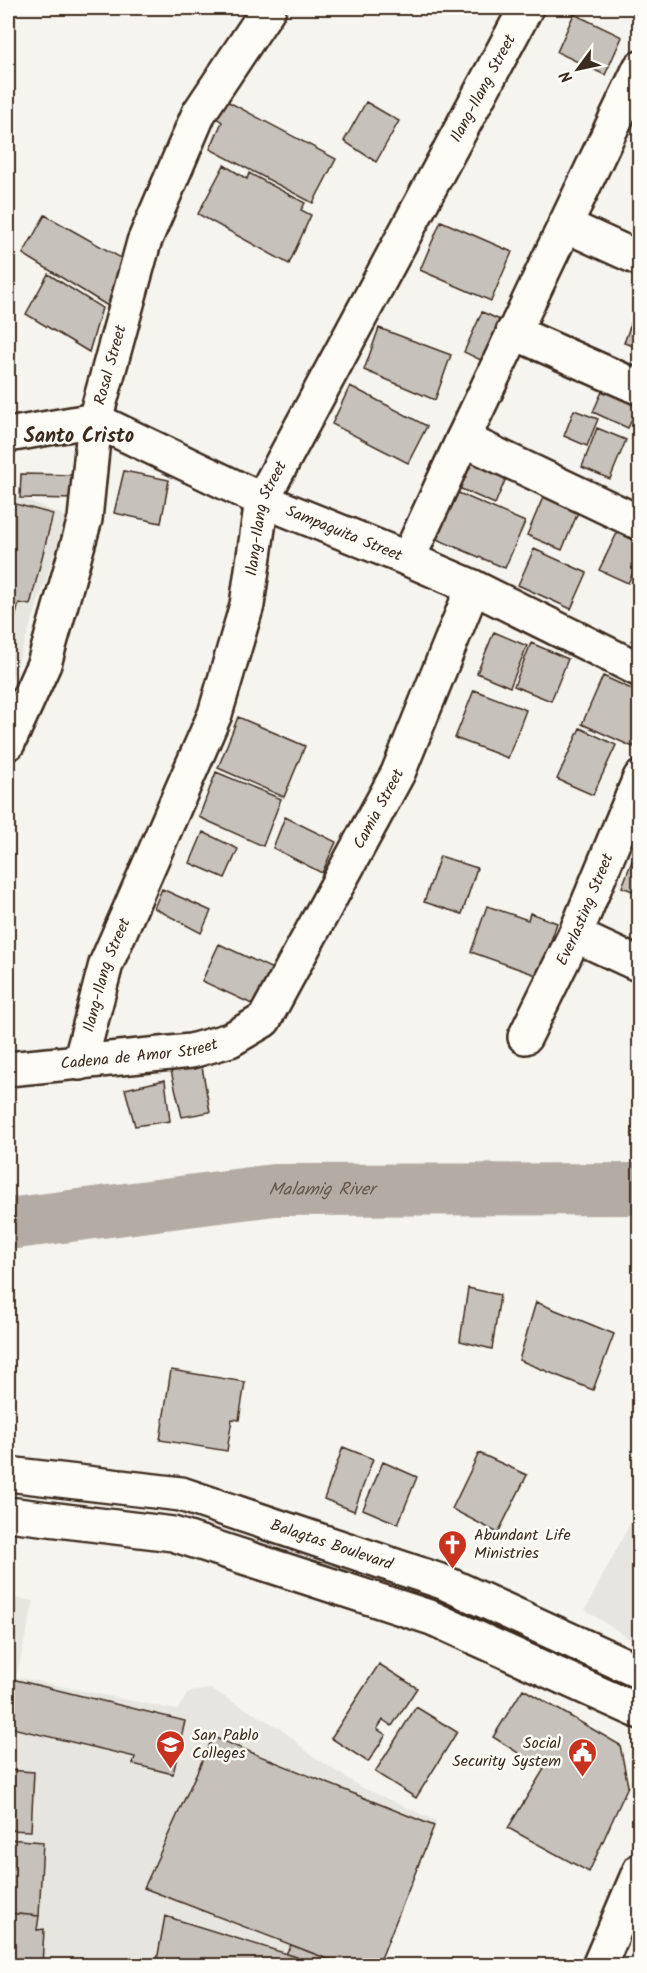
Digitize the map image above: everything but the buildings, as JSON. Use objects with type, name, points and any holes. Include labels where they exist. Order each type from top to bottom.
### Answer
[{"type":"street","name":"Rosal Street","points":[[8,743],[44,664],[85,519],[95,420],[144,242],[200,112],[269,8]]},
{"type":"street","name":"Ilang-Ilang Street","points":[[80,1063],[106,964],[215,714],[247,605],[262,500],[526,8]]},
{"type":"street","points":[[408,559],[565,225],[627,126],[639,68]]},
{"type":"street","points":[[565,225],[639,259]]},
{"type":"street","points":[[513,332],[639,388]]},
{"type":"street","points":[[8,435],[95,420]]},
{"type":"street","name":"Sampaguita Street","points":[[95,420],[262,500],[473,587],[639,670]]},
{"type":"street","points":[[463,440],[639,523]]},
{"type":"street","name":"Camia Street","points":[[264,1020],[398,773],[473,587]]},
{"type":"street","name":"Everlasting Street","points":[[525,1037],[575,935],[630,832],[639,778]]},
{"type":"street","points":[[575,935],[639,965]]},
{"type":"street","name":"Cadena de Amor Street","points":[[8,1069],[191,1051],[230,1040],[264,1020]]},
{"type":"street","name":"Balagtas Boulevard","points":[[8,1474],[181,1494],[443,1581],[639,1672]]},
{"type":"street","points":[[173,1534],[181,1494]]},
{"type":"street","points":[[8,1514],[173,1534],[432,1618],[639,1712]]},
{"type":"street","points":[[432,1618],[443,1581]]},
{"type":"street","points":[[598,1965],[639,1870]]},
{"type":"shaded area","points":[[8,492],[67,517],[8,691]]},
{"type":"shaded area","points":[[639,1506],[639,1645],[585,1610]]},
{"type":"shaded area","name":"San Pablo Colleges","points":[[8,1597],[34,1601],[16,1677],[177,1710],[189,1692],[210,1689],[280,1728],[311,1755],[359,1786],[436,1821],[378,1965],[8,1965]]},
{"type":"waterway","name":"Malamig River","points":[[8,1224],[274,1190],[640,1189]]},
{"type":"place","name":"Abundant Life Ministries","points":[[453,1570]]},
{"type":"place","name":"San Pablo Colleges","points":[[171,1770]]},
{"type":"place","name":"Social Security System","points":[[582,1778]]},
{"type":"district","name":"Santo Cristo","points":[[79,437]]}]
